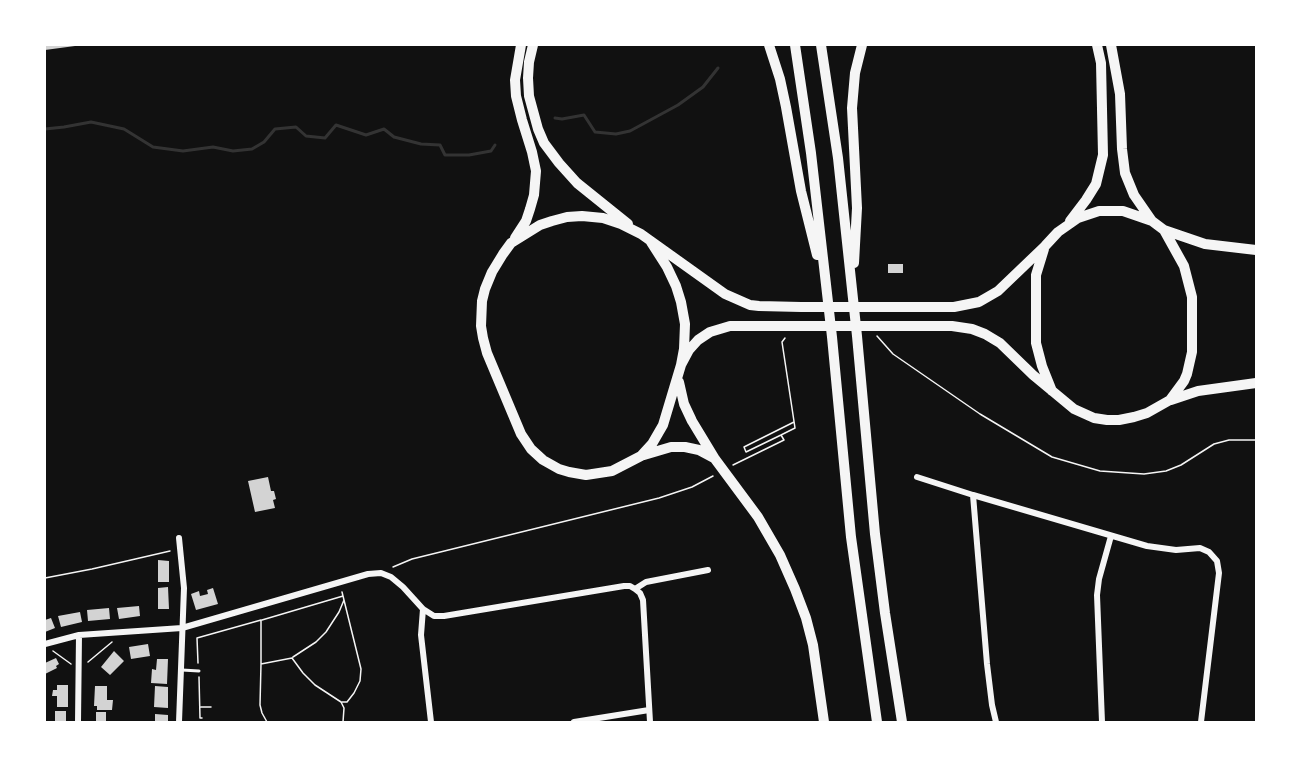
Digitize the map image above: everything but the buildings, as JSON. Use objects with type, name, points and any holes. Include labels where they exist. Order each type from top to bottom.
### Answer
[{"type":"highway","points":[[521,45],[515,80],[516,96],[535,163],[535,181],[526,220],[496,264],[489,279],[482,301],[481,326],[487,353],[521,434],[531,449],[543,460],[569,472],[586,475],[612,471],[654,450],[675,446],[699,450],[715,459]]},
{"type":"highway","points":[[533,45],[529,62],[529,96],[538,129],[544,143],[576,183],[651,242],[717,289],[733,298],[759,306],[954,307],[971,304],[998,291],[1058,231],[1068,224],[1088,214],[1107,210],[1123,211],[1152,221],[1164,230],[1205,244],[1256,250]]},
{"type":"highway","points":[[769,45],[780,79],[801,191],[827,296]]},
{"type":"highway","points":[[795,45],[811,153],[832,337],[851,537],[877,722]]},
{"type":"highway","points":[[821,45],[838,158],[875,534],[902,722]]},
{"type":"highway","points":[[853,296],[857,208],[852,108],[855,73],[862,45]]},
{"type":"highway","points":[[1068,224],[1091,192],[1102,165],[1104,129],[1102,74],[1097,45]]},
{"type":"highway","points":[[1112,45],[1120,94],[1125,173],[1134,195],[1152,221]]},
{"type":"highway","points":[[511,243],[540,225],[567,217],[603,218],[641,234]]},
{"type":"highway","points":[[1164,230],[1184,266],[1190,285],[1193,309],[1190,364],[1184,381],[1170,400]]},
{"type":"highway","points":[[641,456],[652,444],[663,425],[678,378],[685,332],[681,302],[676,286],[651,242]]},
{"type":"highway","points":[[1045,246],[1036,275],[1036,344],[1042,366],[1054,394]]},
{"type":"highway","points":[[681,365],[689,350],[698,340],[724,327],[952,326],[985,334],[1000,344],[1054,394],[1084,414],[1107,420],[1134,417],[1170,400],[1198,391],[1256,383]]},
{"type":"highway","points":[[678,378],[688,413],[715,459],[758,517],[780,555],[795,588],[813,645],[824,722]]},
{"type":"street","points":[[917,477],[1147,546],[1176,550],[1200,548],[1209,552],[1217,561],[1219,573],[1201,722]]},
{"type":"street","points":[[973,495],[987,664],[996,722]]},
{"type":"street","points":[[1102,722],[1097,595],[1111,536]]},
{"type":"street","points":[[179,538],[184,588],[179,722]]},
{"type":"street","points":[[635,589],[646,582],[708,570]]},
{"type":"street","points":[[45,644],[79,635],[182,628],[368,574],[381,573],[392,577],[423,609],[434,616],[630,586],[640,593],[643,600],[650,722]]},
{"type":"street","points":[[423,609],[421,635],[431,722]]},
{"type":"street","points":[[78,722],[79,635]]},
{"type":"street","points":[[574,722],[649,710]]},
{"type":"lane","points":[[181,670],[199,671]]},
{"type":"path","points":[[874,334],[893,354],[980,414],[1052,457],[1100,471],[1144,474],[1166,471],[1214,444],[1229,440],[1256,440]]},
{"type":"path","points":[[786,335],[782,342],[795,428],[746,452],[744,447],[794,422]]},
{"type":"path","points":[[744,460],[784,440],[781,435]]},
{"type":"path","points":[[381,573],[412,559],[658,498],[702,482]]},
{"type":"path","points":[[45,578],[180,549]]},
{"type":"path","points":[[340,582],[361,669],[360,681],[354,693],[347,702],[341,702]]},
{"type":"path","points":[[202,718],[200,718],[198,638],[343,596]]},
{"type":"path","points":[[261,664],[292,657],[315,642],[326,632],[344,600]]},
{"type":"path","points":[[261,620],[260,705],[267,722]]},
{"type":"path","points":[[53,651],[79,670],[123,632]]},
{"type":"path","points":[[292,657],[315,685],[341,702],[344,708],[343,722]]},
{"type":"path","points":[[200,707],[211,707]]},
{"type":"waterway","points":[[555,118],[584,115],[595,132],[616,134],[630,131],[678,105],[703,87],[718,68]]},
{"type":"waterway","points":[[45,129],[91,122],[124,129],[153,147],[183,151],[213,147],[233,151],[252,149],[264,142],[275,129],[296,127],[306,136],[325,138],[336,125],[366,135],[384,129],[394,137],[421,144],[440,145],[445,155],[469,155],[491,151],[495,145]]}]
